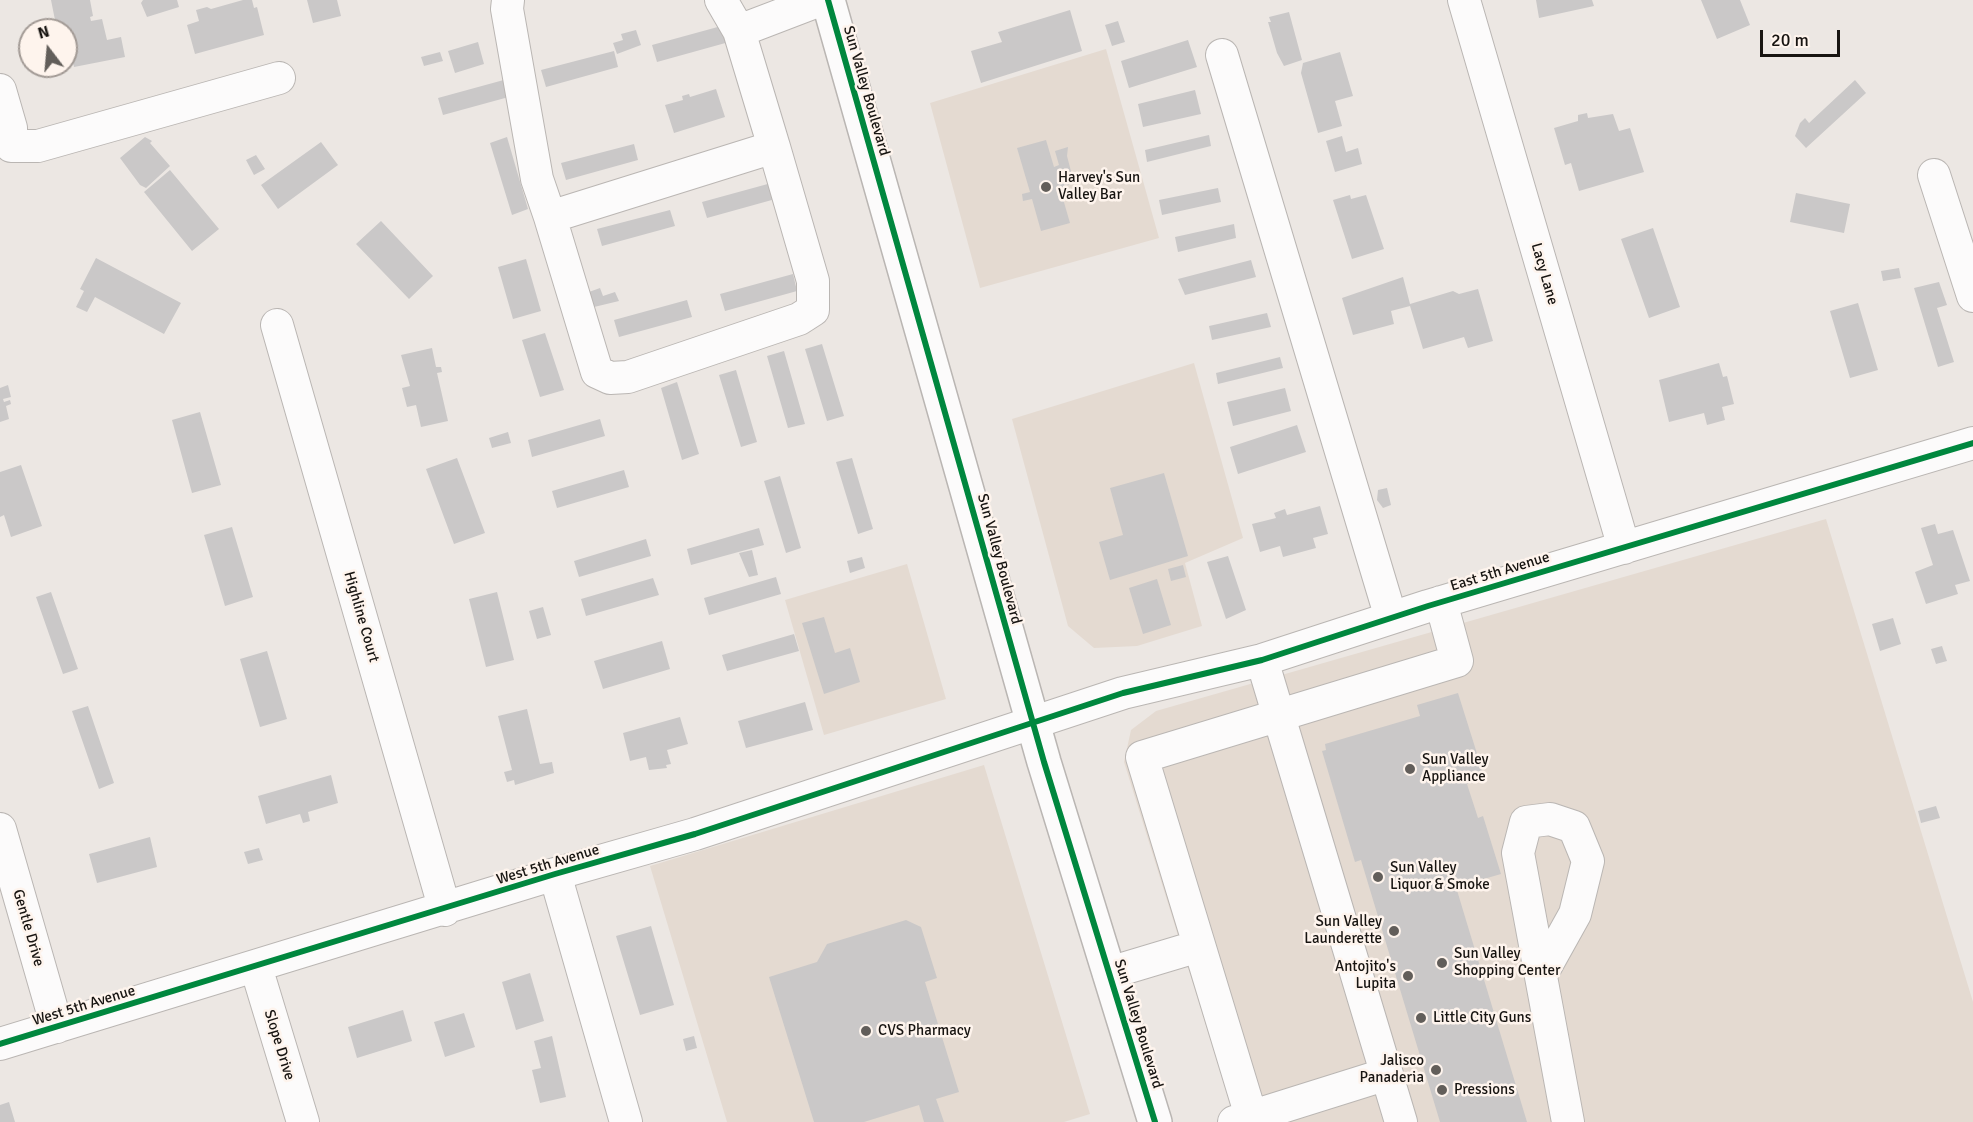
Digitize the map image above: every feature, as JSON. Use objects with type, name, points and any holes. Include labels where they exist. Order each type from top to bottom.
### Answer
[{"type":"main road","name":"Sun Valley Boulevard","points":[[828,0],[1032,722],[1155,1122]]},
{"type":"street","points":[[508,0],[507,9],[537,179],[597,372],[610,378],[628,377],[799,319],[813,310],[813,281],[774,147],[739,31],[721,0]]},
{"type":"street","points":[[739,31],[820,0]]},
{"type":"street","name":"Lacy Lane","points":[[1464,0],[1624,548]]},
{"type":"street","points":[[1222,55],[1390,618]]},
{"type":"street","points":[[0,90],[11,128],[5,152],[38,146],[279,78]]},
{"type":"street","points":[[550,217],[774,147]]},
{"type":"street","points":[[1934,175],[1973,296]]},
{"type":"street","name":"Highline Court","points":[[277,325],[445,910]]},
{"type":"street","name":"East 5th Avenue","points":[[1032,722],[1122,693],[1262,660],[1442,602],[1973,442]]},
{"type":"street","points":[[1387,1074],[1242,1119],[1200,946],[1142,757],[1457,661],[1442,602]]},
{"type":"street","points":[[1262,660],[1401,1122]]},
{"type":"street","name":"West 5th Avenue","points":[[0,1044],[445,910],[555,874],[694,834],[1032,722]]},
{"type":"street","name":"Gentle Drive","points":[[0,829],[57,1027]]},
{"type":"street","points":[[555,874],[626,1122]]},
{"type":"street","points":[[1109,973],[1200,946]]},
{"type":"street","name":"Slope Drive","points":[[256,967],[303,1122]]},
{"type":"street","points":[[1541,975],[1568,1122]]},
{"type":"shaded area","points":[[1106,49],[1159,238],[980,288],[930,103]]},
{"type":"shaded area","points":[[1194,363],[1243,538],[1185,563],[1202,626],[1137,646],[1094,648],[1068,626],[1012,419]]},
{"type":"shaded area","name":"Sun Valley Shopping Center","points":[[1826,519],[1973,1002],[1973,1122],[1236,1122],[1124,762],[1131,730],[1156,711]]},
{"type":"shaded area","points":[[907,564],[946,699],[824,735],[785,600]]},
{"type":"shaded area","name":"CVS Pharmacy","points":[[984,765],[1090,1114],[1064,1122],[727,1122],[650,866]]},
{"type":"building","points":[[51,0],[90,0],[93,16],[90,17],[91,21],[102,19],[107,40],[121,37],[125,57],[78,66],[78,18],[55,18]]},
{"type":"building","points":[[143,0],[177,0],[179,7],[147,17],[141,3]]},
{"type":"building","points":[[243,0],[252,0],[254,8],[257,7],[264,35],[195,54],[187,25],[199,21],[196,10],[207,7],[211,9]]},
{"type":"building","points":[[307,0],[337,0],[341,16],[313,23]]},
{"type":"building","points":[[1536,0],[1592,0],[1594,6],[1539,18]]},
{"type":"building","points":[[1701,0],[1740,0],[1750,25],[1717,39]]},
{"type":"building","points":[[1070,10],[1082,51],[981,83],[971,51],[1002,42],[998,32]]},
{"type":"building","points":[[1289,12],[1302,60],[1284,66],[1277,53],[1268,22],[1271,22],[1269,17]]},
{"type":"building","points":[[1118,21],[1125,42],[1112,46],[1105,25]]},
{"type":"building","points":[[725,25],[729,42],[657,62],[652,45]]},
{"type":"building","points":[[636,30],[641,45],[617,54],[613,43],[623,40],[621,34]]},
{"type":"building","points":[[1188,40],[1197,67],[1129,88],[1121,61]]},
{"type":"building","points":[[478,42],[484,64],[455,73],[448,51]]},
{"type":"building","points":[[614,51],[618,67],[546,87],[541,70]]},
{"type":"building","points":[[440,52],[443,61],[424,66],[421,57]]},
{"type":"building","points":[[1340,52],[1353,96],[1335,101],[1342,126],[1318,133],[1301,73],[1303,63]]},
{"type":"building","points":[[511,78],[516,95],[443,115],[438,98]]},
{"type":"building","points":[[1855,80],[1866,93],[1806,148],[1795,136],[1800,123],[1805,118],[1809,123]]},
{"type":"building","points":[[716,89],[725,117],[674,133],[665,105],[683,100],[682,96],[689,94],[690,97]]},
{"type":"building","points":[[1195,90],[1201,114],[1143,127],[1138,104]]},
{"type":"building","points":[[1587,113],[1588,118],[1613,114],[1619,131],[1630,128],[1644,172],[1579,191],[1571,163],[1565,165],[1554,128],[1578,121],[1578,115]]},
{"type":"building","points":[[1209,135],[1211,146],[1147,162],[1145,150]]},
{"type":"building","points":[[1342,136],[1346,152],[1358,148],[1362,164],[1335,172],[1326,141]]},
{"type":"building","points":[[145,137],[152,141],[150,143],[170,166],[146,188],[140,185],[120,158]]},
{"type":"building","points":[[507,137],[528,209],[512,215],[490,143]]},
{"type":"building","points":[[1046,140],[1054,167],[1059,165],[1055,151],[1068,147],[1067,156],[1074,183],[1063,186],[1064,191],[1061,192],[1070,223],[1041,231],[1032,199],[1023,201],[1022,194],[1030,192],[1017,148]]},
{"type":"building","points":[[321,142],[338,165],[278,209],[261,185]]},
{"type":"building","points":[[634,144],[638,160],[566,180],[561,163]]},
{"type":"building","points":[[256,155],[265,169],[254,175],[246,160]]},
{"type":"building","points":[[170,170],[219,229],[192,251],[144,192]]},
{"type":"building","points":[[775,182],[779,198],[707,218],[702,202]]},
{"type":"building","points":[[1218,188],[1221,202],[1162,215],[1159,200]]},
{"type":"building","points":[[1796,193],[1850,204],[1844,233],[1790,222]]},
{"type":"building","points":[[1350,195],[1351,199],[1366,195],[1384,249],[1352,259],[1333,200]]},
{"type":"building","points":[[670,210],[675,226],[602,246],[597,229]]},
{"type":"building","points":[[381,221],[433,276],[409,299],[356,244]]},
{"type":"building","points":[[1234,224],[1236,238],[1178,252],[1175,237]]},
{"type":"building","points":[[1653,228],[1680,307],[1649,318],[1621,239]]},
{"type":"building","points":[[96,258],[181,303],[164,334],[95,297],[87,312],[76,307],[84,291],[80,289]]},
{"type":"building","points":[[526,259],[541,311],[513,319],[498,267]]},
{"type":"building","points":[[1251,260],[1256,277],[1185,295],[1178,279]]},
{"type":"building","points":[[1899,268],[1901,278],[1883,281],[1881,271]]},
{"type":"building","points":[[793,274],[797,291],[725,311],[720,294]]},
{"type":"building","points":[[1403,277],[1410,304],[1453,291],[1459,294],[1478,289],[1493,341],[1468,348],[1464,337],[1423,349],[1410,306],[1391,311],[1394,324],[1353,335],[1342,298]]},
{"type":"building","points":[[1939,282],[1947,305],[1937,308],[1954,362],[1938,367],[1914,288]]},
{"type":"building","points":[[600,288],[603,296],[615,292],[619,301],[594,307],[589,292]]},
{"type":"building","points":[[687,300],[692,317],[619,337],[614,320]]},
{"type":"building","points":[[1858,303],[1878,370],[1850,378],[1830,311]]},
{"type":"building","points":[[1267,313],[1271,327],[1212,340],[1209,326]]},
{"type":"building","points":[[545,333],[564,390],[540,397],[522,340]]},
{"type":"building","points":[[822,344],[844,416],[827,421],[805,349]]},
{"type":"building","points":[[432,348],[436,367],[441,367],[442,372],[437,373],[448,421],[421,427],[416,405],[407,407],[402,388],[410,386],[401,355]]},
{"type":"building","points":[[784,351],[805,424],[788,428],[767,356]]},
{"type":"building","points":[[1280,357],[1283,368],[1218,384],[1216,373]]},
{"type":"building","points":[[1719,363],[1723,377],[1727,376],[1734,404],[1722,407],[1725,420],[1707,425],[1704,413],[1669,422],[1659,380]]},
{"type":"building","points":[[736,370],[757,442],[741,447],[719,375]]},
{"type":"building","points":[[677,382],[699,454],[682,460],[661,388]]},
{"type":"building","points":[[8,385],[11,397],[3,399],[4,402],[10,400],[11,404],[6,406],[9,419],[0,422],[0,388]]},
{"type":"building","points":[[1285,388],[1291,411],[1233,426],[1227,402]]},
{"type":"building","points":[[200,412],[221,485],[192,493],[172,420]]},
{"type":"building","points":[[600,419],[605,436],[532,457],[528,440]]},
{"type":"building","points":[[1297,425],[1306,452],[1238,474],[1230,447]]},
{"type":"building","points":[[508,432],[511,443],[492,448],[489,438]]},
{"type":"building","points":[[457,458],[485,533],[454,544],[426,469]]},
{"type":"building","points":[[852,458],[873,529],[858,534],[836,462]]},
{"type":"building","points":[[21,465],[42,526],[11,537],[4,515],[0,517],[0,472]]},
{"type":"building","points":[[624,470],[629,487],[557,508],[552,491]]},
{"type":"building","points":[[1164,473],[1188,556],[1110,580],[1099,542],[1123,535],[1110,488]]},
{"type":"building","points":[[780,476],[801,548],[786,553],[764,481]]},
{"type":"building","points":[[1387,488],[1391,505],[1383,508],[1377,500],[1378,490]]},
{"type":"building","points":[[1320,506],[1328,534],[1313,538],[1316,548],[1283,557],[1280,546],[1260,552],[1252,524],[1276,518],[1274,513],[1285,509],[1287,515]]},
{"type":"building","points":[[1935,524],[1938,534],[1953,530],[1970,581],[1955,585],[1958,594],[1926,604],[1915,572],[1933,565],[1921,528]]},
{"type":"building","points":[[232,527],[253,597],[225,606],[204,535]]},
{"type":"building","points":[[759,528],[764,545],[691,565],[687,549]]},
{"type":"building","points":[[646,539],[651,556],[579,577],[574,561]]},
{"type":"building","points":[[752,550],[758,575],[749,577],[739,553]]},
{"type":"building","points":[[1228,556],[1246,610],[1226,619],[1207,562]]},
{"type":"building","points":[[862,557],[865,568],[850,573],[847,561]]},
{"type":"building","points":[[1183,565],[1186,577],[1171,581],[1168,569]]},
{"type":"building","points":[[776,577],[781,594],[709,615],[704,598]]},
{"type":"building","points":[[653,578],[659,595],[586,616],[581,599]]},
{"type":"building","points":[[1157,579],[1171,625],[1143,634],[1129,588]]},
{"type":"building","points":[[51,592],[78,669],[63,674],[36,597]]},
{"type":"building","points":[[497,592],[514,660],[486,667],[469,599]]},
{"type":"building","points":[[543,607],[551,635],[537,639],[529,611]]},
{"type":"building","points":[[824,617],[835,653],[850,648],[860,682],[824,694],[802,623]]},
{"type":"building","points":[[1893,618],[1901,644],[1880,651],[1872,624]]},
{"type":"building","points":[[794,634],[799,651],[727,671],[722,655]]},
{"type":"building","points":[[662,641],[670,669],[603,689],[594,661]]},
{"type":"building","points":[[1942,646],[1947,661],[1936,664],[1931,649]]},
{"type":"building","points":[[267,651],[287,719],[260,727],[240,659]]},
{"type":"building","points":[[1458,693],[1485,779],[1467,784],[1478,818],[1483,816],[1501,874],[1456,887],[1527,1122],[1440,1122],[1361,860],[1355,862],[1322,751],[1326,750],[1325,744],[1420,716],[1417,705]]},
{"type":"building","points":[[805,702],[813,730],[746,748],[738,721]]},
{"type":"building","points":[[88,706],[114,783],[99,789],[72,711]]},
{"type":"building","points":[[527,709],[540,764],[552,762],[554,773],[515,785],[514,780],[507,782],[504,772],[512,770],[498,716]]},
{"type":"building","points":[[680,717],[688,744],[667,750],[671,764],[666,765],[667,768],[649,770],[646,757],[630,761],[623,733]]},
{"type":"building","points":[[331,775],[338,803],[308,812],[310,821],[303,823],[300,814],[266,824],[258,796]]},
{"type":"building","points":[[1936,806],[1940,818],[1921,823],[1918,811]]},
{"type":"building","points":[[150,837],[157,867],[97,883],[89,854]]},
{"type":"building","points":[[259,848],[263,860],[248,864],[244,852]]},
{"type":"building","points":[[906,920],[921,927],[937,978],[925,982],[959,1092],[936,1099],[944,1122],[924,1122],[919,1105],[864,1122],[814,1122],[769,977],[817,962],[827,944]]},
{"type":"building","points":[[651,926],[674,1005],[640,1015],[616,936]]},
{"type":"building","points":[[530,973],[544,1021],[516,1030],[502,982]]},
{"type":"building","points":[[403,1010],[412,1041],[357,1058],[348,1027]]},
{"type":"building","points":[[464,1013],[475,1047],[445,1057],[434,1022]]},
{"type":"building","points":[[552,1036],[566,1097],[540,1103],[532,1070],[541,1068],[534,1041]]},
{"type":"building","points":[[694,1036],[697,1048],[686,1051],[683,1039]]},
{"type":"building","points":[[9,1102],[15,1122],[0,1122],[0,1105]]},
{"type":"cycle path","points":[[828,0],[1044,762],[1155,1122]]},
{"type":"cycle path","points":[[0,1044],[555,874],[695,834],[1123,693],[1262,660],[1428,606],[1973,443]]},
{"type":"place","name":"Harvey's Sun Valley Bar","points":[[1046,187]]},
{"type":"place","name":"Sun Valley Appliance","points":[[1410,769]]},
{"type":"place","name":"Sun Valley Liquor & Smoke","points":[[1378,877]]},
{"type":"place","name":"Sun Valley Launderette","points":[[1394,931]]},
{"type":"place","name":"Sun Valley Shopping Center","points":[[1442,963]]},
{"type":"place","name":"Antojito's Lupita","points":[[1408,976]]},
{"type":"place","name":"Little City Guns","points":[[1421,1018]]},
{"type":"place","name":"CVS Pharmacy","points":[[866,1031]]},
{"type":"place","name":"Jalisco Panaderia","points":[[1436,1070]]},
{"type":"place","name":"Pressions","points":[[1442,1090]]}]
